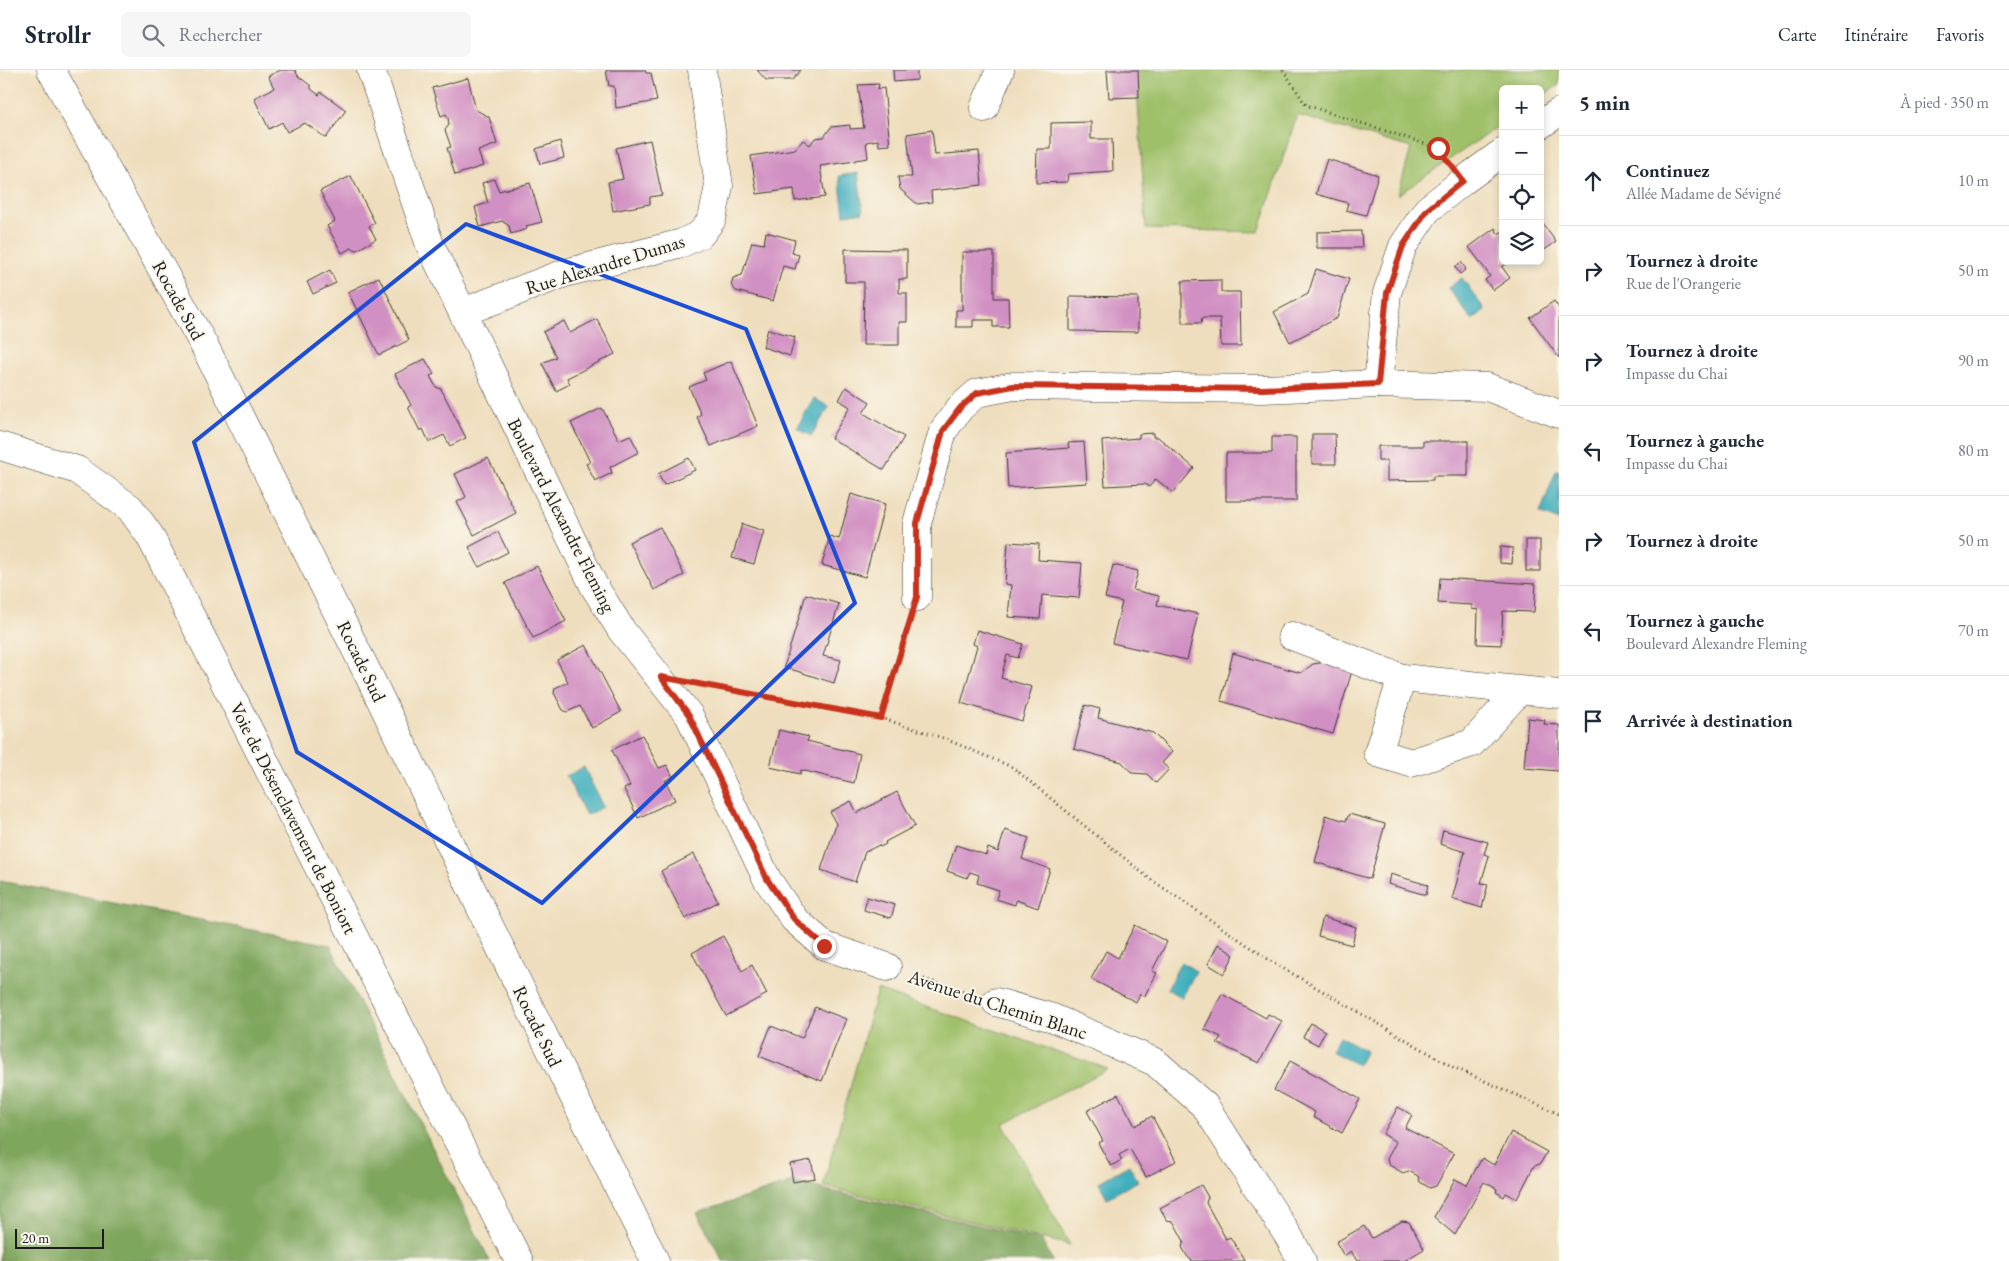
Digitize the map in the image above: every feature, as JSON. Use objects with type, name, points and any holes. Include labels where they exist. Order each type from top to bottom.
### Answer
[{"type":"street","name":"Rocade Sud","points":[[51,70],[204,345],[373,684],[486,919],[655,1261]]},
{"type":"street","name":"Boulevard Alexandre Fleming","points":[[371,70],[430,245],[594,586],[622,631],[661,677],[689,715],[767,879],[794,919],[824,946],[887,967]]},
{"type":"street","name":"Rue Alexandre Dumas","points":[[463,312],[565,273],[682,243],[701,234],[712,219],[719,186],[702,70]]},
{"type":"street","points":[[984,108],[1000,70]]},
{"type":"street","points":[[1544,122],[1559,112]]},
{"type":"street","points":[[1378,384],[1387,293],[1403,246],[1427,210],[1499,155]]},
{"type":"street","points":[[917,597],[917,523],[943,431],[960,408],[977,393],[1013,386],[1263,389],[1378,384],[1487,388],[1559,414]]},
{"type":"street","name":"Voie de Désenclavement de Boniort","points":[[0,446],[78,470],[130,508],[150,536],[519,1261]]},
{"type":"street","points":[[1292,636],[1402,678],[1559,694]]},
{"type":"street","points":[[1402,678],[1378,753],[1411,763],[1472,743],[1520,691]]},
{"type":"street","name":"Avenue du Chemin Blanc","points":[[996,1002],[1053,1018],[1155,1062],[1205,1106],[1289,1237],[1302,1261]]},
{"type":"path","points":[[1283,70],[1306,105],[1438,148],[1463,181]]},
{"type":"path","points":[[881,718],[917,597]]},
{"type":"path","points":[[661,677],[881,718],[943,738],[1012,767],[1150,879],[1274,963],[1453,1067],[1559,1114]]},
{"type":"path","name":"Avenue du Chemin Blanc","points":[[887,967],[996,1002]]},
{"type":"highlighted area","points":[[466,224],[746,329],[855,603],[542,903],[297,752],[194,442]]},
{"type":"green space","points":[[1136,70],[1559,70],[1559,85],[1544,94],[1544,85],[1499,85],[1499,126],[1398,195],[1411,148],[1297,115],[1259,232],[1146,229]]},
{"type":"green space","points":[[0,881],[330,945],[490,1261],[0,1261]]},
{"type":"green space","points":[[877,990],[1108,1069],[1003,1124],[1070,1245],[823,1186]]},
{"type":"green space","points":[[793,1182],[1041,1240],[1053,1261],[723,1261],[697,1213]]},
{"type":"water","points":[[858,173],[863,212],[844,215],[839,176]]},
{"type":"water","points":[[1462,278],[1485,310],[1472,320],[1448,288]]},
{"type":"water","points":[[814,398],[829,407],[811,436],[797,428]]},
{"type":"water","points":[[1556,471],[1559,472],[1559,521],[1540,513]]},
{"type":"water","points":[[584,767],[603,807],[586,815],[566,776]]},
{"type":"water","points":[[1181,962],[1196,971],[1182,998],[1167,989]]},
{"type":"water","points":[[1339,1036],[1366,1051],[1358,1065],[1331,1051]]},
{"type":"water","points":[[1129,1165],[1138,1181],[1107,1198],[1099,1182]]},
{"type":"building","points":[[281,70],[295,70],[298,76],[311,86],[311,89],[319,95],[321,92],[346,110],[326,138],[305,123],[287,132],[282,122],[269,129],[254,98],[274,88],[268,76]]},
{"type":"building","points":[[606,70],[645,70],[646,73],[651,73],[657,101],[616,108],[614,86],[609,86]]},
{"type":"building","points":[[757,70],[801,70],[792,80],[766,80]]},
{"type":"building","points":[[893,70],[917,70],[917,80],[894,82]]},
{"type":"building","points":[[1107,70],[1138,70],[1139,97],[1109,98]]},
{"type":"building","points":[[468,78],[476,110],[489,117],[497,144],[478,151],[483,166],[455,175],[447,148],[451,147],[445,130],[449,125],[448,118],[446,114],[441,116],[432,88]]},
{"type":"building","points":[[879,84],[878,89],[884,88],[890,145],[879,146],[878,140],[866,142],[868,158],[820,166],[825,197],[795,201],[794,189],[757,194],[751,156],[795,149],[803,140],[810,145],[815,138],[824,137],[831,127],[850,125],[850,129],[864,128],[858,85]]},
{"type":"building","points":[[1091,122],[1091,139],[1112,139],[1113,171],[1068,174],[1067,182],[1036,183],[1037,149],[1051,149],[1051,123]]},
{"type":"building","points":[[932,130],[935,155],[979,151],[982,185],[931,191],[932,202],[917,204],[900,189],[898,177],[912,177],[907,134]]},
{"type":"building","points":[[650,140],[662,195],[650,197],[650,204],[613,211],[608,182],[623,179],[616,148]]},
{"type":"building","points":[[560,141],[564,158],[540,164],[536,149]]},
{"type":"building","points":[[1327,159],[1378,175],[1366,215],[1346,210],[1348,203],[1316,194]]},
{"type":"building","points":[[351,176],[375,223],[369,226],[376,239],[357,250],[351,248],[342,253],[327,226],[335,221],[320,191]]},
{"type":"building","points":[[494,179],[499,191],[530,183],[542,222],[526,226],[527,229],[511,234],[509,226],[502,221],[480,227],[475,207],[488,203],[482,183]]},
{"type":"building","points":[[1544,226],[1556,242],[1544,250]]},
{"type":"building","points":[[1495,228],[1499,233],[1499,265],[1505,265],[1502,267],[1510,278],[1493,290],[1485,280],[1490,276],[1469,247]]},
{"type":"building","points":[[1361,231],[1362,248],[1317,248],[1317,232]]},
{"type":"building","points":[[766,232],[795,240],[792,253],[799,255],[795,269],[783,266],[773,301],[736,291],[731,285],[733,278],[742,275],[752,242],[764,244]]},
{"type":"building","points":[[845,249],[907,250],[907,279],[899,279],[899,293],[907,293],[907,322],[899,322],[899,345],[863,345],[864,282],[845,282]]},
{"type":"building","points":[[962,252],[994,252],[994,298],[1008,298],[1009,327],[993,327],[993,320],[973,320],[973,327],[956,327],[956,310],[962,310]]},
{"type":"building","points":[[1461,262],[1466,269],[1460,274],[1455,267]]},
{"type":"building","points":[[1316,269],[1349,279],[1337,318],[1290,342],[1274,312],[1308,294]]},
{"type":"building","points":[[330,270],[336,283],[313,294],[307,282]]},
{"type":"building","points":[[379,277],[409,340],[379,355],[348,292]]},
{"type":"building","points":[[1221,280],[1221,292],[1240,292],[1241,346],[1221,346],[1220,318],[1202,318],[1201,323],[1182,323],[1182,281]]},
{"type":"building","points":[[1070,296],[1138,297],[1138,332],[1070,331]]},
{"type":"building","points":[[1554,301],[1559,308],[1559,358],[1530,318]]},
{"type":"building","points":[[597,319],[615,354],[567,378],[570,384],[556,391],[542,363],[556,357],[543,332],[564,321],[570,333]]},
{"type":"building","points":[[768,329],[795,337],[790,356],[763,347]]},
{"type":"building","points":[[425,359],[434,374],[430,376],[436,387],[441,389],[466,438],[450,446],[444,435],[429,442],[423,429],[420,431],[408,407],[411,405],[395,374]]},
{"type":"building","points":[[731,361],[758,426],[711,446],[697,417],[701,414],[689,387],[706,380],[703,373]]},
{"type":"building","points":[[846,387],[870,402],[863,413],[904,437],[884,470],[831,438],[850,407],[839,400]]},
{"type":"building","points":[[602,408],[619,440],[630,435],[639,452],[610,467],[612,473],[595,481],[586,464],[590,462],[571,423]]},
{"type":"building","points":[[1153,433],[1153,437],[1158,437],[1194,468],[1173,493],[1156,479],[1149,487],[1145,484],[1105,486],[1102,441],[1139,438],[1139,434]]},
{"type":"building","points":[[1312,434],[1335,434],[1336,464],[1312,464]]},
{"type":"building","points":[[1272,437],[1296,437],[1296,501],[1226,501],[1226,453],[1272,453]]},
{"type":"building","points":[[1423,441],[1468,441],[1468,476],[1433,476],[1433,480],[1387,481],[1387,461],[1378,461],[1378,446],[1423,446]]},
{"type":"building","points":[[1084,442],[1087,483],[1008,488],[1006,453],[1069,448],[1068,443]]},
{"type":"building","points":[[488,458],[516,513],[474,535],[457,502],[466,497],[455,474]]},
{"type":"building","points":[[689,458],[695,470],[664,485],[658,474]]},
{"type":"building","points":[[851,494],[885,504],[865,577],[822,565],[830,536],[839,539]]},
{"type":"building","points":[[742,524],[764,531],[754,564],[732,558]]},
{"type":"building","points":[[660,527],[684,575],[654,590],[629,542]]},
{"type":"building","points":[[498,532],[508,552],[479,567],[469,547]]},
{"type":"building","points":[[1526,540],[1540,540],[1540,571],[1526,571]]},
{"type":"building","points":[[1008,542],[1039,544],[1038,560],[1082,563],[1079,598],[1042,595],[1040,619],[1008,617],[1011,585],[1005,584]]},
{"type":"building","points":[[1500,547],[1513,548],[1512,564],[1500,563]]},
{"type":"building","points":[[1113,565],[1138,571],[1133,590],[1159,596],[1157,605],[1198,614],[1187,660],[1112,643],[1122,602],[1105,598]]},
{"type":"building","points":[[537,566],[566,621],[533,638],[505,583]]},
{"type":"building","points":[[1440,578],[1536,584],[1534,612],[1503,611],[1501,645],[1477,644],[1478,610],[1472,609],[1472,605],[1438,603]]},
{"type":"building","points":[[806,594],[839,604],[823,656],[841,660],[834,683],[784,667]]},
{"type":"building","points":[[977,630],[1023,644],[1018,658],[1007,655],[1001,678],[1032,687],[1022,721],[961,703],[977,646],[973,644]]},
{"type":"building","points":[[586,645],[621,712],[592,728],[580,706],[567,712],[563,710],[554,693],[555,688],[568,682],[557,660]]},
{"type":"building","points":[[1233,653],[1301,673],[1313,664],[1325,662],[1352,671],[1333,734],[1221,701]]},
{"type":"building","points":[[1085,705],[1100,709],[1098,718],[1153,733],[1172,752],[1162,763],[1169,769],[1156,783],[1147,774],[1132,773],[1122,762],[1074,749]]},
{"type":"building","points":[[1528,718],[1545,720],[1544,724],[1559,725],[1559,771],[1524,768]]},
{"type":"building","points":[[779,730],[809,737],[807,741],[860,754],[854,783],[801,770],[800,774],[770,767]]},
{"type":"building","points":[[642,735],[659,768],[667,765],[673,777],[665,780],[675,800],[638,818],[624,789],[630,786],[612,750]]},
{"type":"building","points":[[897,792],[915,826],[885,842],[886,844],[880,847],[879,845],[865,852],[855,882],[821,870],[836,824],[830,812],[851,801],[857,813]]},
{"type":"building","points":[[1349,814],[1385,824],[1370,879],[1315,862],[1325,825],[1325,815],[1346,821]]},
{"type":"building","points":[[1005,830],[1029,838],[1022,859],[1050,869],[1038,908],[1016,900],[1015,905],[996,899],[999,890],[977,883],[979,875],[970,872],[967,878],[947,871],[956,845],[986,855],[988,848],[998,852]]},
{"type":"building","points":[[1443,830],[1488,842],[1484,854],[1489,856],[1481,883],[1488,884],[1482,908],[1452,899],[1465,852],[1440,844]]},
{"type":"building","points":[[694,854],[718,902],[685,919],[661,871]]},
{"type":"building","points":[[1390,874],[1428,885],[1426,895],[1388,884]]},
{"type":"building","points":[[867,897],[895,905],[891,918],[864,910]]},
{"type":"building","points":[[1323,917],[1356,927],[1352,945],[1318,936]]},
{"type":"building","points":[[1135,925],[1167,942],[1152,971],[1157,973],[1144,997],[1140,994],[1136,1002],[1091,979],[1106,951],[1118,958]]},
{"type":"building","points":[[723,936],[742,971],[752,965],[767,994],[726,1016],[692,953]]},
{"type":"building","points":[[1218,944],[1234,955],[1224,974],[1208,964]]},
{"type":"building","points":[[1222,994],[1266,1018],[1268,1014],[1282,1021],[1259,1063],[1217,1043],[1221,1037],[1204,1029]]},
{"type":"building","points":[[815,1007],[846,1019],[822,1081],[759,1056],[771,1026],[802,1038]]},
{"type":"building","points":[[1311,1023],[1325,1031],[1318,1045],[1303,1037]]},
{"type":"building","points":[[1290,1061],[1360,1099],[1342,1133],[1313,1117],[1315,1112],[1274,1090]]},
{"type":"building","points":[[1118,1094],[1135,1126],[1152,1116],[1176,1161],[1146,1177],[1130,1149],[1119,1155],[1122,1160],[1111,1166],[1098,1143],[1103,1141],[1087,1111]]},
{"type":"building","points":[[1398,1107],[1412,1115],[1405,1128],[1454,1154],[1436,1186],[1430,1188],[1420,1182],[1418,1176],[1409,1171],[1403,1173],[1389,1165],[1387,1159],[1396,1142],[1383,1134]]},
{"type":"building","points":[[1511,1132],[1547,1152],[1540,1164],[1534,1166],[1517,1199],[1506,1193],[1504,1197],[1496,1192],[1497,1189],[1484,1182],[1455,1235],[1434,1217],[1455,1179],[1467,1185],[1482,1158],[1494,1165]]},
{"type":"building","points":[[811,1160],[815,1178],[793,1182],[790,1164]]},
{"type":"building","points":[[1201,1185],[1208,1197],[1206,1203],[1226,1239],[1230,1237],[1245,1261],[1192,1261],[1187,1256],[1182,1247],[1184,1241],[1173,1221],[1167,1220],[1160,1208]]},
{"type":"building","points":[[1402,1221],[1409,1222],[1424,1249],[1404,1261],[1357,1261],[1351,1251],[1344,1256],[1336,1242],[1364,1226],[1372,1238]]},
{"type":"route","points":[[824,946],[794,919],[767,879],[689,715],[661,677],[881,718],[917,597],[917,523],[943,431],[960,408],[977,393],[1013,386],[1263,389],[1378,384],[1387,293],[1403,246],[1427,210],[1463,181],[1438,148]]}]
